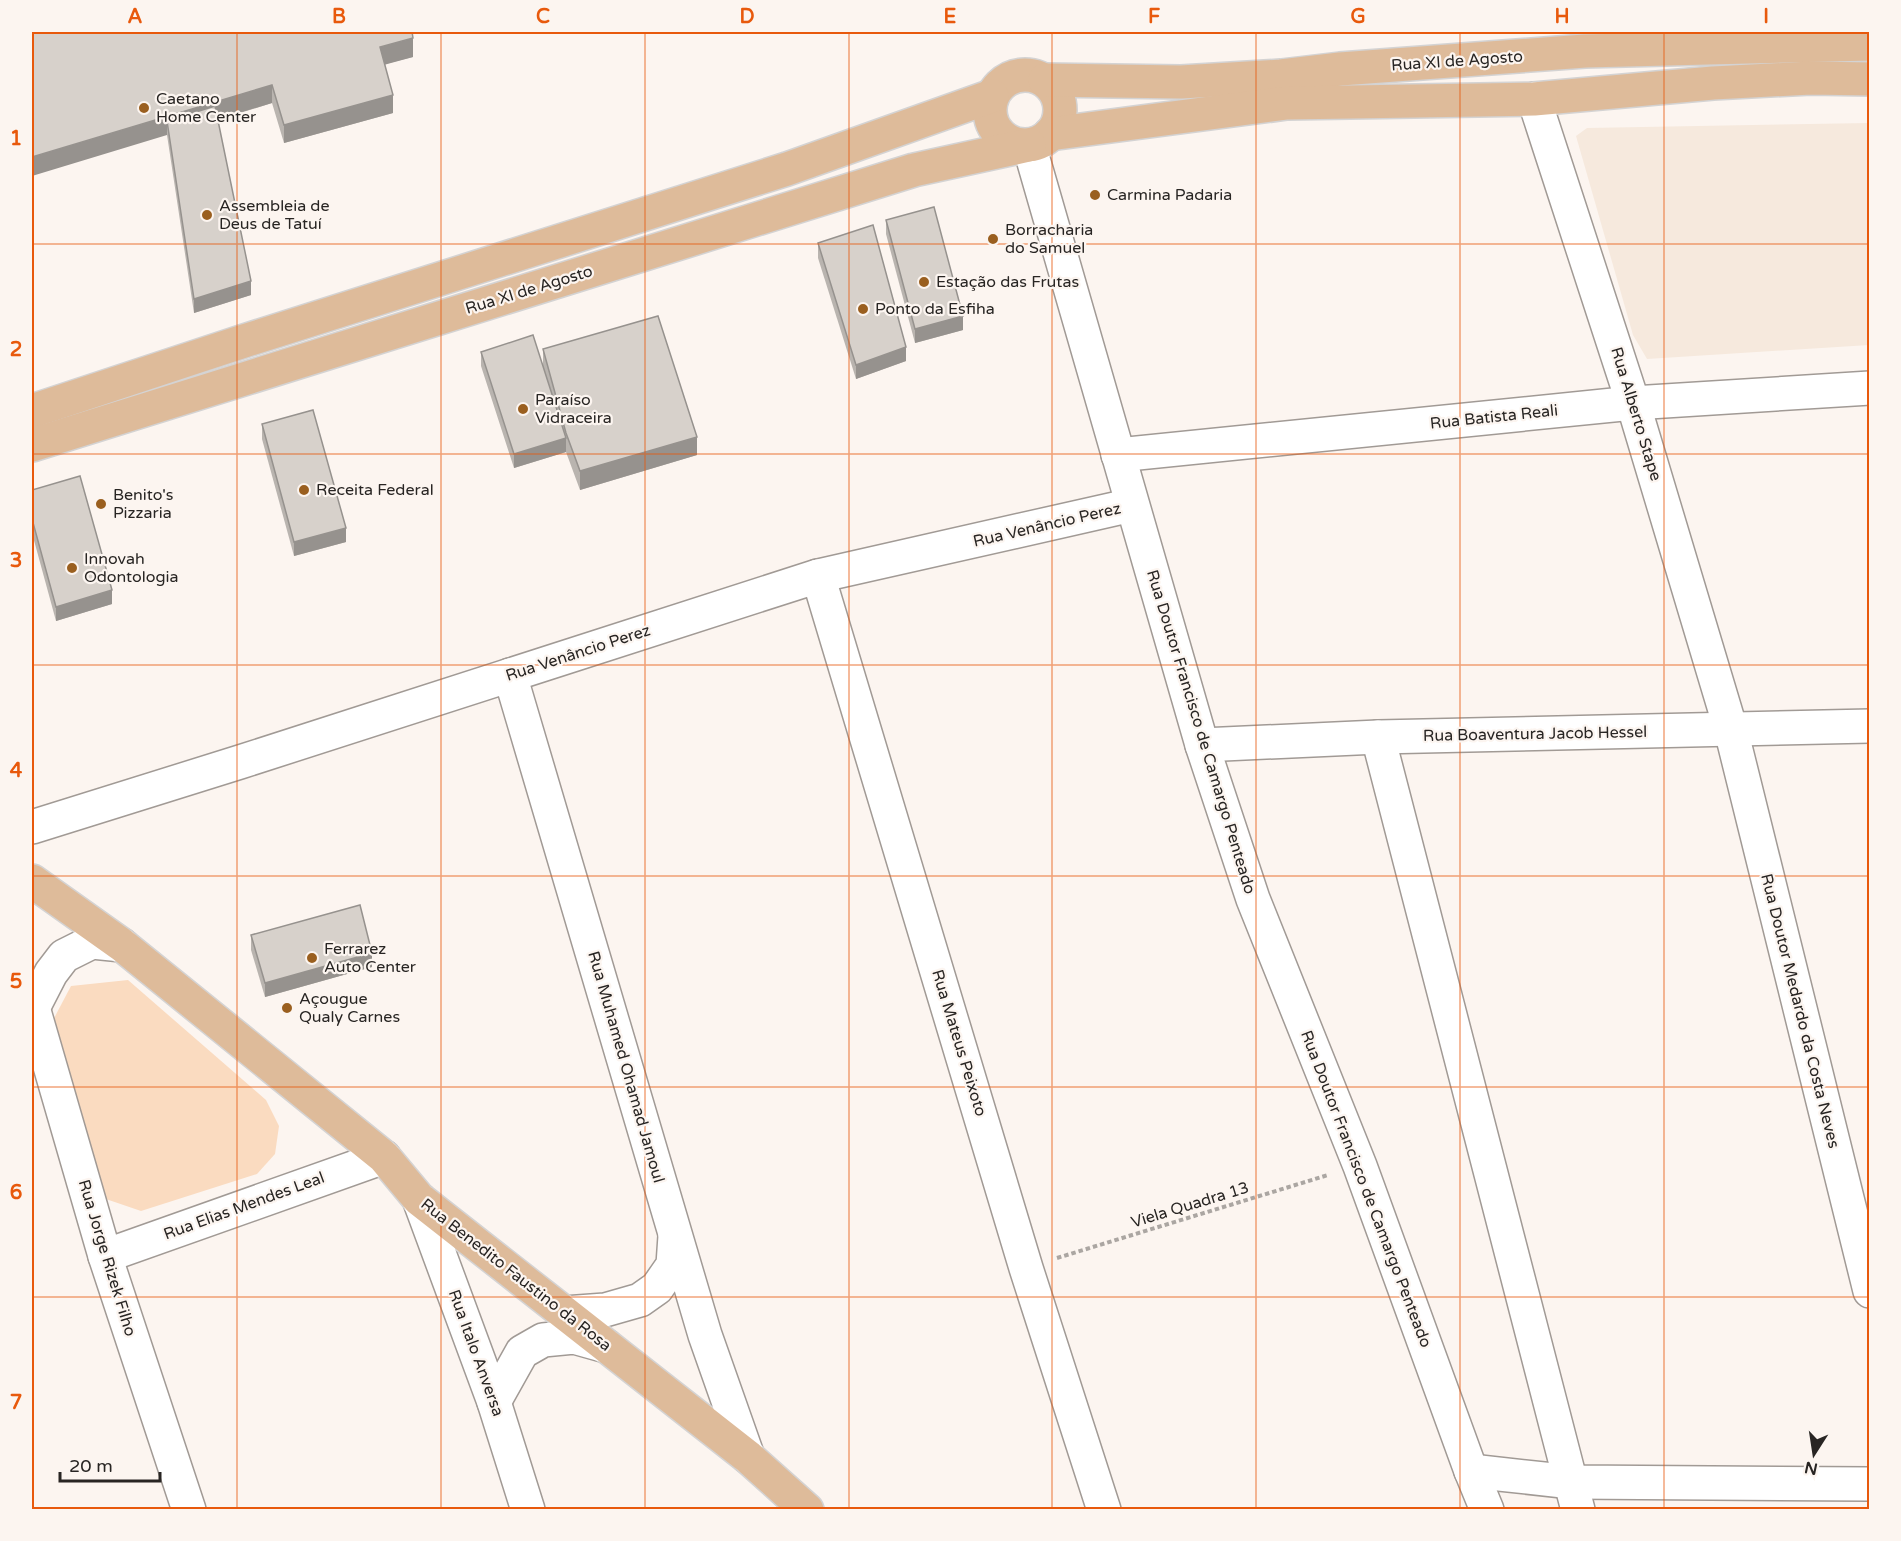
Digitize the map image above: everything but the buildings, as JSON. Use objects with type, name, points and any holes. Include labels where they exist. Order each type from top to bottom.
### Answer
[{"type":"main road","name":"Rua XI de Agosto","points":[[1045,80],[1180,82],[1281,76],[1584,41],[1869,44]]},
{"type":"main road","points":[[1021,74],[1033,75],[1045,80],[1053,88],[1059,100],[1058,124],[1040,140],[1016,144],[1005,139],[996,131],[990,120],[989,107],[992,96],[999,85],[1021,74]]},
{"type":"main road","name":"Rua XI de Agosto","points":[[32,445],[914,170],[1040,140],[1287,103],[1534,99],[1713,83],[1811,78],[1869,79]]},
{"type":"main road","points":[[32,411],[787,168],[992,96]]},
{"type":"main road","name":"Rua Benedito Faustino da Rosa","points":[[32,881],[122,945],[384,1156],[420,1199],[748,1457],[807,1509]]},
{"type":"street","name":"Rua Alberto Stape","points":[[1534,99],[1633,403],[1731,730]]},
{"type":"street","name":"Rua Doutor Francisco de Camargo Penteado","points":[[1040,140],[1118,455],[1202,745],[1253,899],[1360,1166],[1471,1471],[1487,1509]]},
{"type":"street","name":"Rua Batista Reali","points":[[1118,455],[1633,403],[1869,388]]},
{"type":"street","name":"Rua Venâncio Perez","points":[[32,827],[818,576],[1132,505]]},
{"type":"street","name":"Rua Mateus Peixoto","points":[[818,576],[1026,1268],[1104,1509]]},
{"type":"street","name":"Rua Muhamed Ohamad Jamoul","points":[[510,675],[705,1335],[748,1457]]},
{"type":"street","name":"Rua Boaventura Jacob Hessel","points":[[1202,745],[1378,738],[1869,726]]},
{"type":"street","name":"Rua Doutor Medardo da Costa Neves","points":[[1731,730],[1869,1291]]},
{"type":"street","points":[[1378,738],[1575,1496]]},
{"type":"street","points":[[32,1006],[64,956],[92,942],[122,945]]},
{"type":"street","name":"Rua Jorge Rizek Filho","points":[[32,1006],[105,1256],[189,1509]]},
{"type":"street","name":"Rua Elias Mendes Leal","points":[[105,1256],[384,1156]]},
{"type":"street","name":"Rua Italo Anversa","points":[[420,1199],[494,1402],[528,1509]]},
{"type":"street","points":[[564,1312],[605,1310],[640,1300],[657,1288],[673,1265],[676,1234]]},
{"type":"street","points":[[494,1402],[522,1352],[543,1340],[574,1337],[606,1346]]},
{"type":"street","points":[[1471,1471],[1575,1496],[1869,1484]]},
{"type":"path","name":"Viela Quadra 13","points":[[1026,1268],[1360,1166]]},
{"type":"shaded area","points":[[1869,123],[1869,345],[1647,359],[1633,335],[1576,136],[1587,128]]},
{"type":"shaded area","points":[[128,980],[266,1100],[279,1126],[275,1154],[257,1174],[141,1211],[100,1197],[52,1022],[71,986]]},
{"type":"place","name":"Caetano Home Center","points":[[144,108]]},
{"type":"place","name":"Carmina Padaria","points":[[1095,195]]},
{"type":"place","name":"Assembleia de Deus de Tatuí","points":[[207,215]]},
{"type":"place","name":"Borracharia do Samuel","points":[[993,239]]},
{"type":"place","name":"Estação das Frutas","points":[[924,282]]},
{"type":"place","name":"Ponto da Esfiha","points":[[863,309]]},
{"type":"place","name":"Paraíso Vidraceira","points":[[523,409]]},
{"type":"place","name":"Receita Federal","points":[[304,490]]},
{"type":"place","name":"Benito's Pizzaria","points":[[101,504]]},
{"type":"place","name":"Innovah Odontologia","points":[[72,568]]},
{"type":"place","name":"Ferrarez Auto Center","points":[[312,958]]},
{"type":"place","name":"Açougue Qualy Carnes","points":[[287,1008]]}]
